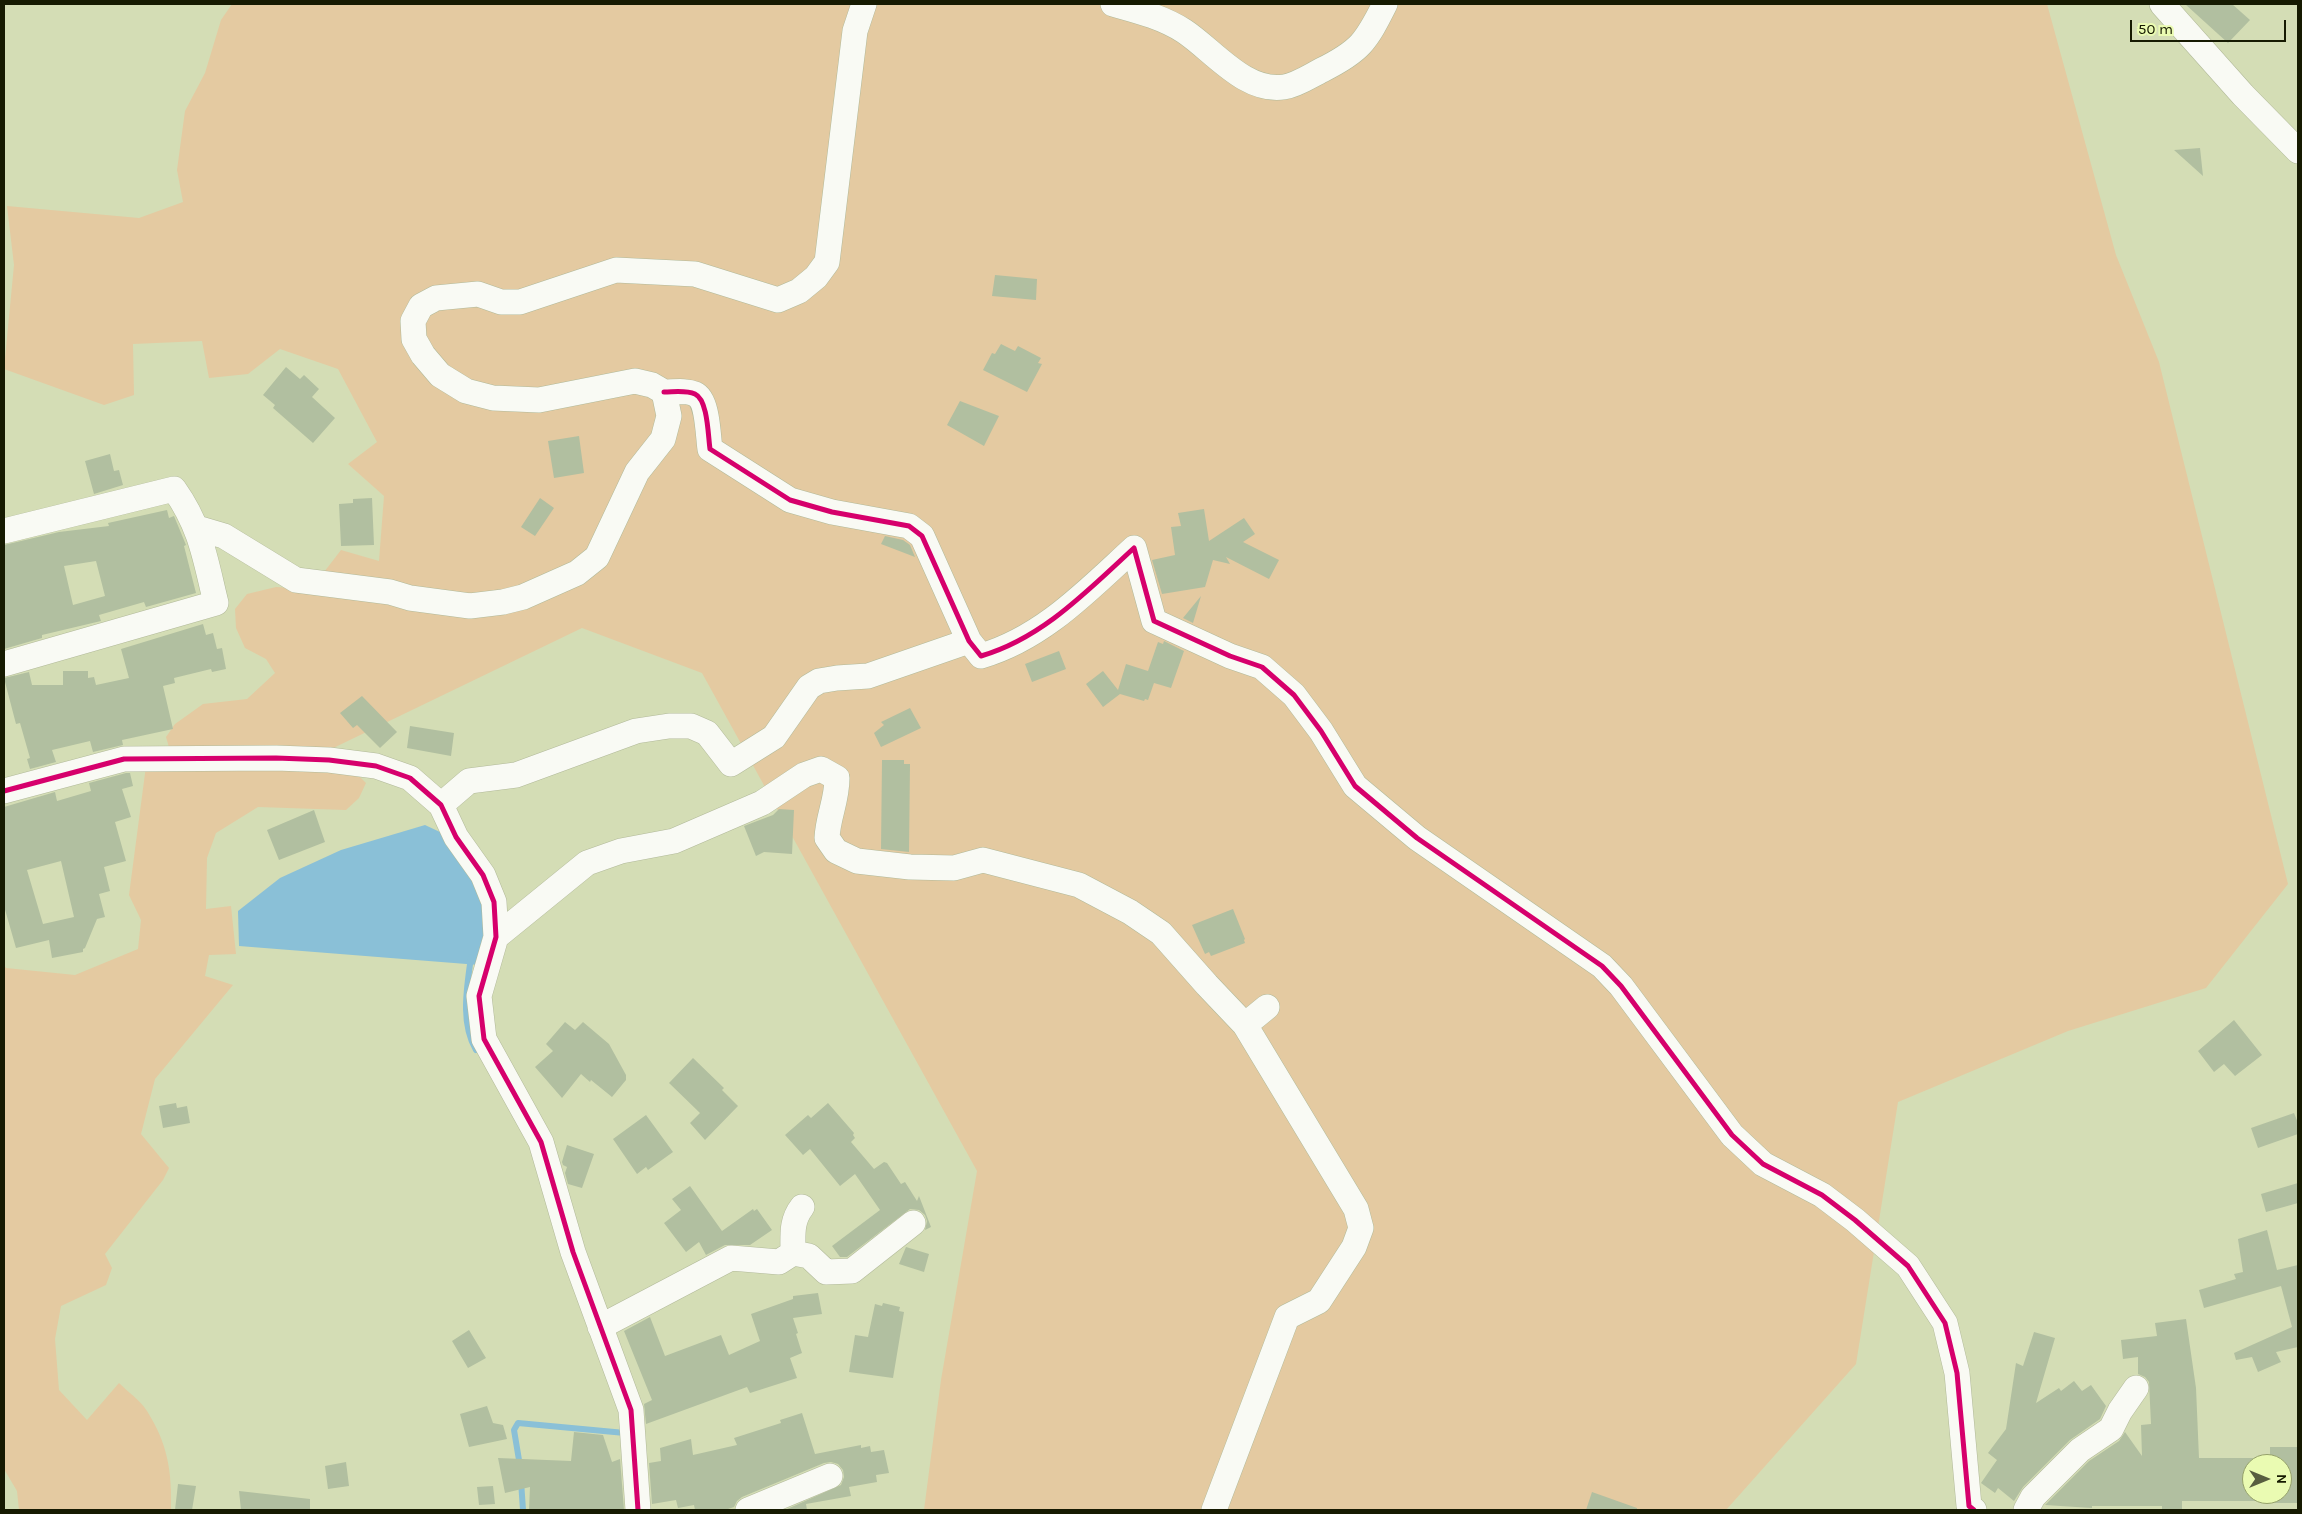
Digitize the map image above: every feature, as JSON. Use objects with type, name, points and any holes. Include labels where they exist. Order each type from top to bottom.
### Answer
[{"type":"street","points":[[864,4],[855,31],[827,262],[816,277],[799,291],[778,300],[695,274],[616,270],[520,302],[501,302],[478,294],[436,298],[421,306],[413,321],[414,339],[423,355],[440,375],[466,391],[493,398],[539,400],[635,381],[652,385],[664,392],[687,392],[698,395],[704,404],[710,449],[790,500],[832,512],[909,526],[922,536],[969,641],[981,656],[999,650],[1057,618],[1134,548],[1154,621],[1230,656],[1262,667],[1294,696],[1321,731],[1355,786],[1417,838],[1602,966],[1621,986],[1732,1135],[1763,1164],[1822,1195],[1855,1220],[1908,1266],[1945,1323],[1957,1373],[1969,1506],[1974,1510]]},
{"type":"street","points":[[1113,4],[1152,14],[1183,30],[1245,78],[1266,86],[1284,87],[1349,57],[1366,40],[1385,4]]},
{"type":"street","points":[[2162,4],[2243,95],[2298,151]]},
{"type":"street","points":[[197,528],[224,536],[296,580],[390,592],[410,598],[470,606],[503,602],[523,597],[577,573],[597,557],[637,472],[663,439],[669,416],[664,392]]},
{"type":"street","points":[[4,531],[174,489],[188,508],[197,528],[216,603],[4,664]]},
{"type":"street","points":[[441,805],[469,781],[516,774],[636,731],[669,726],[690,726],[708,733],[731,764],[774,737],[809,687],[819,681],[868,676],[969,641]]},
{"type":"street","points":[[4,791],[124,759],[276,758],[329,760],[376,766],[410,778],[441,805],[456,837],[483,874],[494,902],[496,937],[479,996],[484,1039],[541,1142],[573,1252],[631,1410],[638,1510]]},
{"type":"street","points":[[496,937],[587,863],[620,851],[674,841],[762,803],[804,775],[821,769],[838,778],[838,796],[828,819],[827,838],[836,851],[856,861],[910,867],[954,868],[983,860],[1079,884],[1130,912],[1162,933],[1245,1025],[1356,1209],[1361,1228],[1354,1247],[1319,1301],[1287,1316],[1214,1510]]},
{"type":"street","points":[[1245,1025],[1267,1007]]},
{"type":"street","points":[[793,1253],[792,1226],[802,1206]]},
{"type":"street","points":[[600,1327],[731,1258],[779,1262],[793,1253],[809,1256],[826,1272],[852,1271],[913,1223]]},
{"type":"street","points":[[2026,1510],[2033,1497],[2080,1450],[2111,1429],[2120,1411],[2136,1388]]},
{"type":"street","points":[[748,1510],[830,1476]]},
{"type":"shaded area","points":[[232,4],[2047,4],[2116,255],[2159,362],[2288,884],[2206,988],[2068,1031],[1898,1102],[1856,1364],[1726,1510],[924,1510],[941,1380],[977,1171],[702,673],[582,628],[325,752],[171,754],[166,737],[175,724],[203,704],[247,699],[275,673],[266,659],[245,648],[236,628],[235,609],[247,594],[276,587],[311,589],[341,550],[379,561],[384,496],[348,464],[377,442],[338,369],[280,349],[248,374],[209,378],[202,341],[133,344],[134,395],[104,405],[4,369],[14,265],[7,206],[139,218],[183,202],[177,170],[185,111],[205,73],[221,20]]},
{"type":"shaded area","points":[[146,766],[356,773],[366,783],[359,798],[346,810],[258,807],[216,833],[207,858],[206,909],[231,906],[236,954],[209,955],[205,976],[233,985],[155,1079],[141,1134],[169,1168],[163,1180],[105,1254],[112,1268],[106,1285],[61,1306],[55,1339],[59,1390],[87,1420],[119,1383],[141,1403],[154,1423],[164,1447],[171,1483],[171,1510],[19,1510],[17,1491],[4,1469],[4,965],[6,968],[75,975],[138,949],[141,920],[129,895]]},
{"type":"water","points":[[425,825],[440,832],[473,877],[486,913],[485,940],[479,965],[239,946],[238,911],[280,878],[341,850]]},
{"type":"building","points":[[2185,4],[2232,4],[2250,20],[2228,43]]},
{"type":"building","points":[[2200,148],[2203,176],[2174,150]]},
{"type":"building","points":[[995,275],[1037,279],[1036,300],[992,296]]},
{"type":"building","points":[[1001,344],[1015,351],[1018,346],[1041,358],[1038,363],[1042,364],[1027,392],[983,370],[992,353],[995,354]]},
{"type":"building","points":[[286,367],[300,379],[304,375],[319,389],[312,397],[335,418],[313,443],[273,408],[275,405],[263,395]]},
{"type":"building","points":[[960,401],[999,416],[984,446],[947,425]]},
{"type":"building","points":[[579,436],[584,473],[554,478],[548,441]]},
{"type":"building","points":[[110,454],[114,471],[119,470],[123,485],[94,494],[85,461]]},
{"type":"building","points":[[372,498],[374,545],[341,546],[339,504],[353,503],[353,499]]},
{"type":"building","points":[[540,498],[554,508],[535,536],[521,527]]},
{"type":"building","points":[[1204,509],[1209,541],[1244,518],[1255,534],[1243,542],[1279,560],[1269,579],[1226,557],[1230,564],[1213,560],[1205,587],[1162,594],[1152,560],[1175,555],[1171,527],[1181,526],[1178,513]]},
{"type":"building","points":[[167,510],[169,518],[174,516],[186,545],[184,546],[196,593],[146,607],[144,602],[99,615],[101,621],[42,635],[42,638],[4,649],[4,545],[59,532],[109,526],[108,523]],"holes":[[[96,561],[105,596],[73,605],[64,566]]]},
{"type":"building","points":[[885,536],[903,540],[910,545],[915,557],[881,544]]},
{"type":"building","points":[[1201,596],[1193,623],[1183,618]]},
{"type":"building","points":[[203,624],[206,635],[213,633],[217,649],[222,648],[226,669],[212,672],[211,669],[174,678],[175,683],[163,686],[173,729],[122,740],[123,745],[93,752],[90,741],[52,750],[56,762],[30,769],[27,759],[30,758],[20,723],[16,724],[4,678],[29,672],[32,685],[63,685],[63,671],[88,671],[88,678],[94,677],[96,685],[129,678],[121,649]]},
{"type":"building","points":[[1164,641],[1184,651],[1171,688],[1154,683],[1148,700],[1145,699],[1144,701],[1120,694],[1103,707],[1086,684],[1103,671],[1118,690],[1126,664],[1148,671],[1158,642],[1163,644]]},
{"type":"building","points":[[1059,651],[1066,669],[1032,682],[1025,664]]},
{"type":"building","points":[[362,696],[397,732],[380,748],[357,725],[353,728],[340,713]]},
{"type":"building","points":[[910,708],[921,728],[881,747],[874,733],[884,725],[881,722]]},
{"type":"building","points":[[410,726],[454,733],[451,756],[407,748]]},
{"type":"building","points":[[882,760],[904,760],[904,764],[910,764],[909,852],[881,849]]},
{"type":"building","points":[[130,773],[133,786],[122,789],[131,817],[115,822],[126,861],[104,867],[110,891],[99,894],[105,917],[97,919],[83,952],[52,958],[49,940],[16,948],[4,906],[4,807],[55,792],[57,801],[91,791],[89,783]],"holes":[[[61,861],[74,917],[43,924],[27,870]]]},
{"type":"building","points":[[779,809],[794,810],[792,854],[764,852],[756,856],[744,826],[773,815]]},
{"type":"building","points":[[314,810],[325,842],[279,860],[267,830]]},
{"type":"building","points":[[1233,909],[1245,943],[1211,956],[1209,952],[1205,954],[1192,925]]},
{"type":"building","points":[[2234,1020],[2262,1055],[2235,1076],[2224,1064],[2214,1072],[2198,1051]]},
{"type":"building","points":[[565,1022],[575,1030],[583,1022],[609,1044],[626,1075],[626,1080],[612,1097],[581,1074],[562,1098],[535,1067],[553,1051],[546,1044]]},
{"type":"building","points":[[693,1058],[724,1088],[722,1090],[738,1106],[705,1140],[690,1123],[700,1113],[669,1083]]},
{"type":"building","points":[[176,1103],[177,1108],[187,1106],[190,1123],[163,1128],[159,1106]]},
{"type":"building","points":[[828,1103],[854,1133],[855,1138],[851,1142],[874,1169],[884,1162],[887,1163],[901,1184],[905,1182],[917,1201],[919,1196],[931,1227],[925,1230],[927,1221],[925,1215],[919,1210],[910,1209],[847,1257],[840,1257],[832,1246],[880,1210],[855,1174],[840,1186],[810,1149],[803,1155],[785,1135],[808,1115],[811,1118]]},
{"type":"building","points":[[2294,1113],[2298,1123],[2298,1134],[2258,1148],[2251,1128]]},
{"type":"building","points":[[646,1115],[673,1152],[648,1170],[646,1167],[637,1174],[613,1139]]},
{"type":"building","points":[[567,1145],[594,1154],[582,1188],[568,1184],[565,1173],[567,1167],[562,1162]]},
{"type":"building","points":[[2298,1183],[2298,1203],[2266,1212],[2261,1194]]},
{"type":"building","points":[[690,1186],[722,1231],[753,1209],[754,1211],[757,1209],[772,1230],[750,1245],[725,1245],[706,1255],[699,1242],[686,1252],[664,1223],[681,1210],[672,1199]]},
{"type":"building","points":[[2267,1230],[2277,1270],[2298,1265],[2298,1347],[2276,1352],[2281,1362],[2258,1372],[2252,1357],[2236,1360],[2234,1353],[2292,1327],[2281,1286],[2204,1308],[2199,1290],[2236,1279],[2234,1274],[2243,1272],[2238,1239]]},
{"type":"building","points":[[906,1247],[929,1254],[924,1272],[899,1264]]},
{"type":"building","points":[[818,1293],[822,1314],[793,1318],[802,1353],[790,1358],[797,1378],[750,1393],[747,1387],[646,1424],[644,1404],[652,1400],[624,1331],[650,1317],[665,1356],[721,1335],[729,1355],[760,1341],[751,1314],[793,1299],[793,1296]]},
{"type":"building","points":[[883,1303],[900,1307],[899,1311],[904,1312],[893,1378],[849,1372],[855,1335],[868,1337],[875,1304],[882,1306]]},
{"type":"building","points":[[2186,1319],[2196,1388],[2199,1458],[2242,1458],[2242,1501],[2182,1501],[2182,1510],[2162,1510],[2162,1506],[2092,1506],[2092,1508],[2045,1505],[2089,1461],[2119,1441],[2125,1432],[2142,1456],[2141,1425],[2151,1424],[2149,1382],[2145,1377],[2138,1374],[2138,1357],[2123,1359],[2121,1340],[2157,1336],[2155,1323]]},
{"type":"building","points":[[469,1330],[486,1358],[468,1368],[452,1341]]},
{"type":"building","points":[[2034,1332],[2055,1338],[2036,1403],[2059,1388],[2061,1391],[2074,1381],[2082,1391],[2091,1385],[2106,1406],[2100,1419],[2070,1440],[2023,1487],[2014,1501],[1998,1488],[1995,1493],[1981,1483],[1997,1460],[1988,1453],[2006,1429],[2016,1363],[2023,1366]]},
{"type":"building","points":[[487,1406],[493,1423],[503,1425],[507,1439],[469,1447],[460,1414]]},
{"type":"building","points":[[802,1413],[815,1454],[861,1445],[861,1448],[870,1446],[871,1452],[884,1450],[889,1473],[876,1475],[877,1482],[849,1487],[851,1496],[806,1504],[807,1510],[785,1510],[841,1485],[844,1477],[843,1470],[838,1464],[824,1463],[742,1497],[734,1507],[725,1510],[695,1510],[694,1505],[678,1508],[676,1500],[652,1504],[649,1463],[661,1461],[660,1448],[691,1439],[693,1455],[737,1445],[734,1438],[781,1423],[780,1420]]},
{"type":"building","points":[[574,1432],[603,1435],[612,1462],[620,1459],[624,1510],[529,1510],[530,1487],[505,1493],[498,1458],[571,1461]]},
{"type":"building","points":[[2270,1447],[2298,1447],[2298,1503],[2292,1503],[2292,1454],[2270,1454]]},
{"type":"building","points":[[346,1462],[349,1486],[328,1489],[325,1466]]},
{"type":"building","points":[[178,1484],[196,1486],[192,1510],[175,1510]]},
{"type":"building","points":[[493,1486],[495,1504],[479,1505],[477,1487]]},
{"type":"building","points":[[239,1491],[310,1499],[310,1510],[241,1510]]},
{"type":"building","points":[[1592,1492],[1637,1508],[1637,1510],[1586,1510]]},
{"type":"waterway","points":[[471,957],[466,1017],[471,1039],[476,1050]]},
{"type":"waterway","points":[[520,1466],[514,1430],[518,1423],[625,1433],[625,1430]]},
{"type":"waterway","points":[[521,1481],[523,1510]]},
{"type":"cycle path","points":[[664,392],[688,392],[695,394],[703,403],[710,449],[790,500],[832,512],[909,526],[922,536],[969,641],[981,656],[1003,648],[1045,625],[1082,596],[1134,548],[1154,621],[1230,656],[1262,667],[1294,695],[1321,731],[1355,786],[1417,838],[1602,966],[1621,986],[1732,1135],[1763,1164],[1822,1195],[1855,1220],[1908,1266],[1945,1323],[1957,1373],[1969,1506],[1974,1510]]},
{"type":"cycle path","points":[[4,791],[124,759],[276,758],[329,760],[376,766],[410,778],[441,805],[456,837],[483,875],[494,902],[496,937],[479,996],[484,1039],[541,1142],[573,1252],[631,1410],[638,1510]]}]
